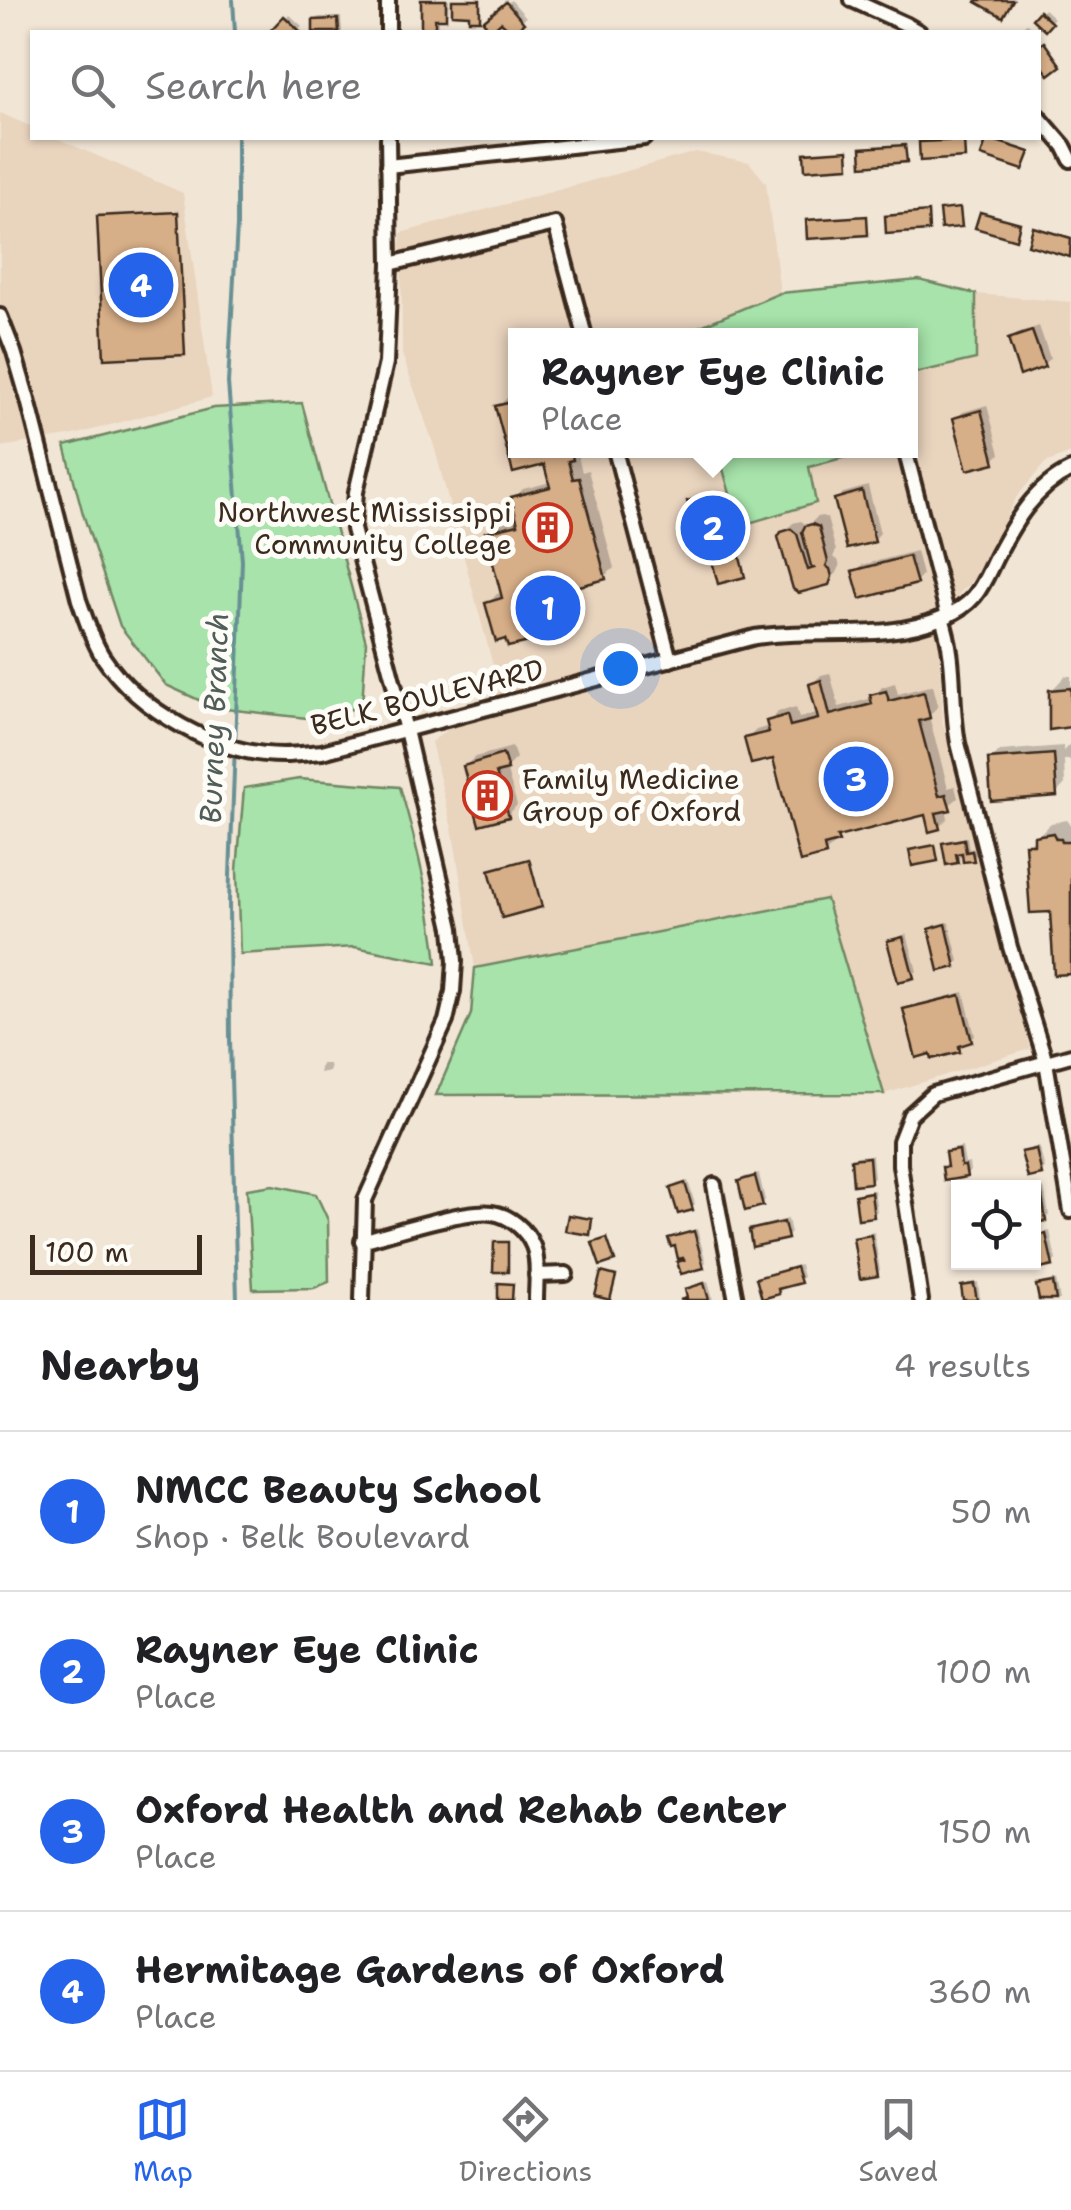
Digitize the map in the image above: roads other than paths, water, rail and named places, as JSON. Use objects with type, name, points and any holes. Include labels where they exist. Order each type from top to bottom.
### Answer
[{"type":"street","points":[[388,0],[388,30]]},
{"type":"street","points":[[852,0],[884,6],[916,30]]},
{"type":"street","points":[[1041,119],[1071,160]]},
{"type":"street","points":[[362,1300],[365,1200],[446,1021],[455,961],[452,928],[406,730],[353,529],[356,492],[386,363],[390,264],[388,140]]},
{"type":"street","points":[[388,166],[626,140]]},
{"type":"street","points":[[390,264],[554,224],[584,328]]},
{"type":"street","name":"BELK BOULEVARD","points":[[0,316],[14,352],[80,600],[103,657],[149,706],[179,724],[210,739],[282,756],[322,752],[767,635],[880,633],[945,617],[981,590],[1026,507],[1047,483],[1071,470]]},
{"type":"street","points":[[617,458],[670,660]]},
{"type":"street","points":[[906,458],[951,643],[953,717],[958,744],[1010,947],[1046,1062],[1071,1211]]},
{"type":"street","points":[[918,1299],[900,1165],[900,1141],[910,1115],[933,1094],[1071,1055]]},
{"type":"street","points":[[714,1185],[736,1300]]},
{"type":"street","points":[[362,1241],[467,1214],[490,1212],[510,1218],[524,1230],[534,1247],[536,1300]]},
{"type":"street","points":[[536,1275],[566,1274]]},
{"type":"waterway","name":"Burney Branch","points":[[233,0],[235,30]]},
{"type":"waterway","name":"Burney Branch","points":[[237,140],[237,226],[228,383],[242,561],[229,902],[237,1300]]},
{"type":"place","name":"Hermitage Gardens of Oxford","points":[[141,285]]},
{"type":"place","name":"Northwest Mississippi Community College","points":[[547,528]]},
{"type":"place","name":"Rayner Eye Clinic","points":[[713,528]]},
{"type":"place","name":"NMCC Beauty School","points":[[548,608]]},
{"type":"place","name":"Oxford Health and Rehab Center","points":[[856,779]]},
{"type":"place","name":"Family Medicine Group of Oxford","points":[[487,795]]}]
